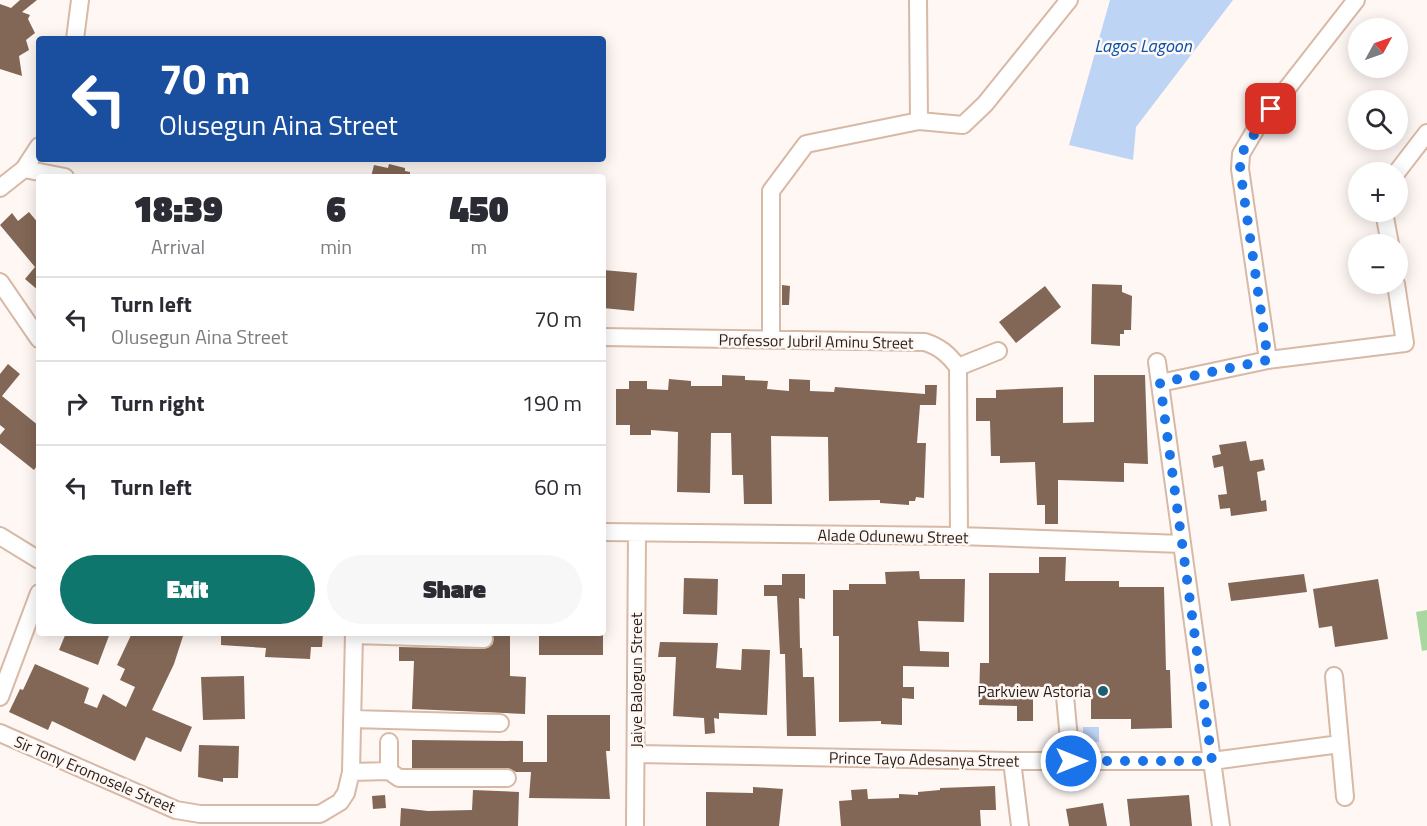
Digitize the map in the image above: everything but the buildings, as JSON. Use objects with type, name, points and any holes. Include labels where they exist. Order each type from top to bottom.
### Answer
[{"type":"street","points":[[75,36],[80,0]]},
{"type":"street","points":[[918,0],[919,121]]},
{"type":"street","points":[[771,340],[771,191],[806,144],[919,121],[963,125],[985,104],[1069,0]]},
{"type":"street","points":[[1268,360],[1240,169],[1241,154],[1257,127],[1356,0]]},
{"type":"street","points":[[1404,162],[1427,133]]},
{"type":"street","points":[[0,188],[24,169],[36,151]]},
{"type":"street","points":[[24,169],[50,174]]},
{"type":"street","points":[[0,282],[36,335]]},
{"type":"street","points":[[1160,383],[1268,360],[1405,343],[1398,294]]},
{"type":"street","name":"Professor Jubril Aminu Street","points":[[606,337],[926,342],[949,355],[957,367]]},
{"type":"street","points":[[959,536],[957,367],[998,351]]},
{"type":"street","points":[[1157,362],[1221,826]]},
{"type":"street","name":"Alade Odunewu Street","points":[[606,532],[959,536],[1182,543]]},
{"type":"street","name":"Jaiye Balogun Street","points":[[635,826],[637,533]]},
{"type":"street","points":[[0,536],[36,558]]},
{"type":"street","points":[[0,697],[36,601]]},
{"type":"street","name":"Sir Tony Eromosele Street","points":[[0,733],[153,802],[176,810],[200,814],[320,814],[340,802],[346,793],[351,772],[354,636]]},
{"type":"street","points":[[406,636],[484,639]]},
{"type":"street","points":[[1334,676],[1345,797]]},
{"type":"street","points":[[1065,696],[1071,761]]},
{"type":"street","points":[[352,719],[500,723]]},
{"type":"street","points":[[389,742],[389,771]]},
{"type":"street","name":"Prince Tayo Adesanya Street","points":[[637,754],[1012,761],[1212,761],[1340,744]]},
{"type":"street","points":[[1012,761],[1020,826]]},
{"type":"street","points":[[351,772],[389,771],[399,778],[507,778]]},
{"type":"green space","points":[[1427,610],[1427,650],[1422,651],[1416,612]]},
{"type":"water","name":"Lagos Lagoon","points":[[1110,0],[1233,0],[1136,127],[1133,160],[1069,145]]},
{"type":"water","points":[[1083,727],[1099,727],[1099,742],[1083,741]]},
{"type":"place","name":"Parkview Astoria","points":[[1103,691]]},
{"type":"route","points":[[1071,761],[1212,761],[1160,383],[1268,360],[1240,169],[1241,154],[1271,109]]}]
